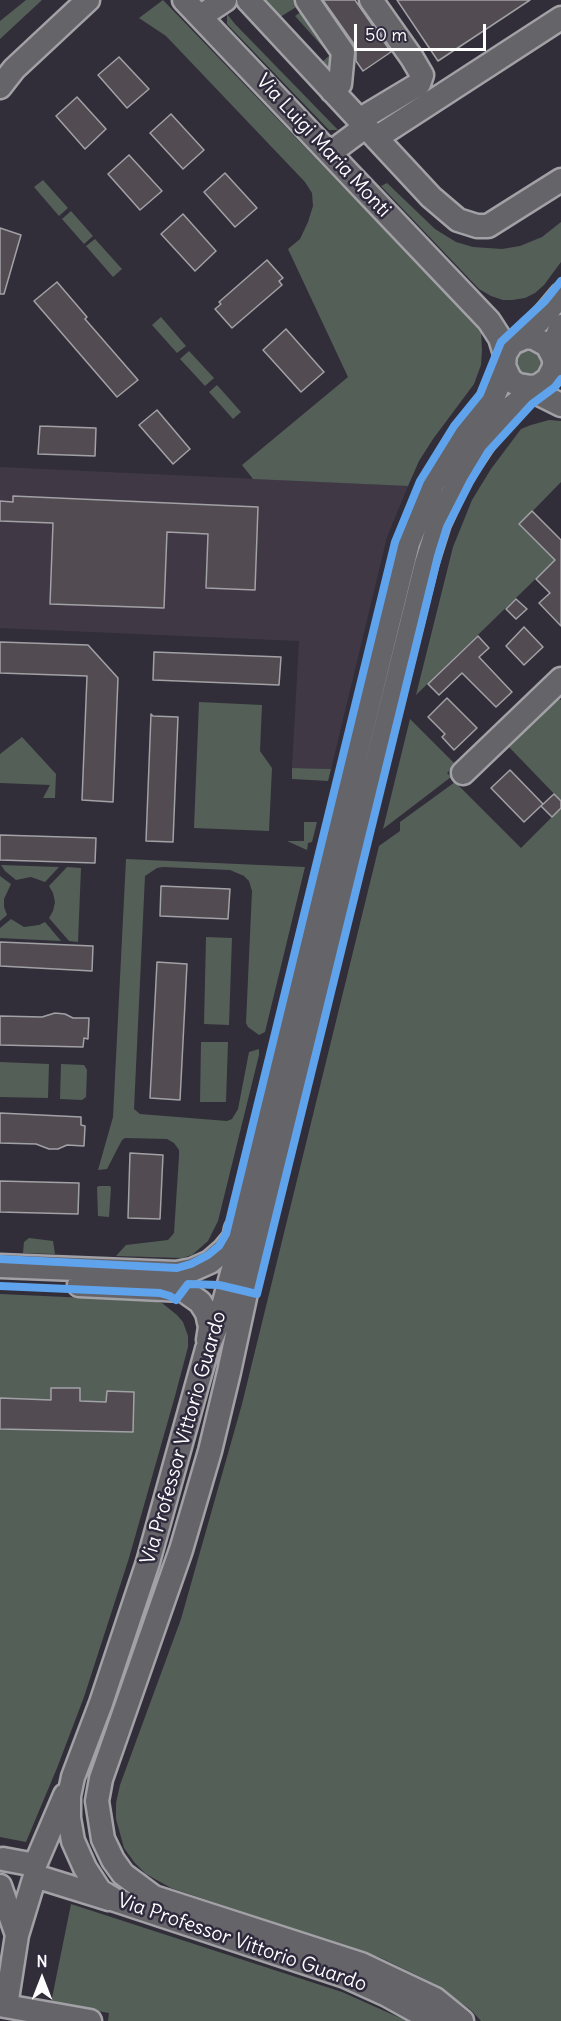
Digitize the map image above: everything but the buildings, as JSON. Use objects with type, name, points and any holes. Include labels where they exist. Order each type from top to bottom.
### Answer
[{"type":"street","points":[[0,87],[7,63],[88,0]]},
{"type":"street","name":"Via Luigi Maria Monti","points":[[184,0],[461,292],[532,352],[509,377],[513,382],[532,388],[561,405]]},
{"type":"street","points":[[201,16],[225,0]]},
{"type":"street","points":[[248,0],[367,129],[437,202],[458,219],[477,226],[488,226],[561,180]]},
{"type":"street","points":[[308,0],[342,52],[340,84],[332,91]]},
{"type":"street","points":[[367,129],[419,84],[422,75],[371,0]]},
{"type":"street","points":[[388,0],[450,90]]},
{"type":"street","points":[[330,153],[367,129],[450,90],[561,18]]},
{"type":"street","points":[[532,352],[540,320],[561,296]]},
{"type":"street","points":[[532,352],[561,326]]},
{"type":"street","name":"Via Professor Vittorio Guardo","points":[[434,2021],[387,1995],[345,1976],[116,1900],[100,1891],[85,1868],[74,1841],[69,1818],[69,1796],[73,1777],[101,1703],[148,1562],[207,1349],[219,1321],[246,1202],[408,543],[433,483],[462,436],[491,402],[498,386],[532,352],[554,367],[548,379],[532,388],[509,409],[474,455],[445,508],[429,554],[248,1281],[210,1451],[181,1550],[101,1779],[97,1801],[104,1839],[113,1860],[123,1874],[154,1897],[361,1964],[435,1999],[462,2021]]},
{"type":"street","points":[[463,773],[561,679]]},
{"type":"street","points":[[0,1266],[176,1273],[192,1270],[210,1262],[224,1251],[234,1238],[246,1202]]},
{"type":"street","points":[[0,1281],[183,1290],[200,1302],[207,1313],[210,1327],[207,1349]]},
{"type":"street","points":[[1,1863],[35,1865],[73,1777]]},
{"type":"street","points":[[90,2021],[3,2005],[17,1935],[35,1876],[116,1900]]},
{"type":"street","points":[[0,1886],[17,1935]]},
{"type":"shaded area","points":[[26,0],[42,0],[0,39],[0,21]]},
{"type":"shaded area","points":[[163,0],[481,330],[481,365],[474,384],[433,439],[419,461],[408,486],[253,479],[242,465],[348,377],[288,249],[300,239],[308,222],[313,206],[312,193],[305,182],[166,36],[139,18]]},
{"type":"shaded area","points":[[260,0],[299,0],[301,4],[277,19]]},
{"type":"shaded area","points":[[305,9],[335,50],[331,73],[321,63],[330,55],[295,16]]},
{"type":"shaded area","points":[[227,14],[338,130],[329,130],[227,24]]},
{"type":"shaded area","points":[[43,180],[68,208],[59,216],[34,187]]},
{"type":"shaded area","points":[[387,183],[435,229],[456,242],[473,247],[502,249],[520,246],[542,237],[561,222],[561,262],[544,285],[525,298],[503,300],[491,296],[479,289],[381,186]]},
{"type":"shaded area","points":[[71,211],[93,236],[84,244],[62,219]]},
{"type":"shaded area","points":[[95,239],[122,269],[113,277],[86,246]]},
{"type":"shaded area","points":[[161,317],[186,346],[177,353],[152,325]]},
{"type":"shaded area","points":[[532,346],[544,357],[544,369],[531,380],[516,371],[513,356],[516,351]]},
{"type":"shaded area","points":[[189,351],[214,378],[205,386],[180,359]]},
{"type":"shaded area","points":[[217,385],[241,412],[233,419],[209,392]]},
{"type":"shaded area","points":[[549,420],[561,421],[561,482],[519,525],[555,560],[416,695],[453,547],[472,500],[491,469],[521,429]]},
{"type":"shaded area","points":[[0,467],[408,486],[387,537],[331,769],[292,768],[299,641],[0,628]]},
{"type":"shaded area","points":[[558,699],[561,700],[561,801],[509,747]]},
{"type":"shaded area","points":[[199,702],[262,705],[260,751],[272,768],[269,831],[194,828]]},
{"type":"shaded area","points":[[410,719],[456,765],[447,773],[451,777],[383,829]]},
{"type":"shaded area","points":[[22,737],[56,774],[55,798],[43,798],[50,785],[0,783],[0,754]]},
{"type":"shaded area","points":[[292,768],[331,769],[328,781],[292,779]]},
{"type":"shaded area","points":[[455,782],[521,848],[561,808],[561,2021],[481,2021],[471,2010],[435,1984],[381,1958],[171,1888],[146,1874],[134,1862],[124,1848],[116,1819],[116,1803],[120,1785],[181,1619],[242,1404],[379,846],[400,831],[400,822]]},
{"type":"shaded area","points":[[304,822],[317,822],[312,842],[308,843],[307,850],[287,841],[304,841]]},
{"type":"shaded area","points":[[126,859],[305,867],[265,1032],[259,1035],[246,1023],[252,891],[249,881],[244,876],[230,870],[163,867],[145,876],[134,1109],[140,1114],[227,1121],[232,1119],[238,1109],[249,1052],[259,1049],[218,1221],[208,1241],[192,1255],[182,1258],[116,1256],[126,1245],[168,1240],[174,1233],[179,1150],[174,1143],[167,1139],[125,1138],[107,1169],[98,1170],[113,1117]]},
{"type":"shaded area","points":[[1,865],[59,867],[45,882],[31,877],[16,880]]},
{"type":"shaded area","points":[[67,867],[81,868],[78,942],[69,941],[49,918],[55,902],[49,886]]},
{"type":"shaded area","points":[[0,876],[11,884],[4,899],[7,915],[0,921]]},
{"type":"shaded area","points":[[11,919],[24,927],[45,922],[61,941],[0,938],[0,928]]},
{"type":"shaded area","points":[[206,937],[232,938],[229,1025],[204,1024]]},
{"type":"shaded area","points":[[201,1042],[228,1042],[226,1102],[200,1102]]},
{"type":"shaded area","points":[[0,1062],[49,1064],[48,1098],[0,1097]]},
{"type":"shaded area","points":[[61,1064],[84,1065],[87,1070],[86,1097],[82,1100],[60,1099]]},
{"type":"shaded area","points":[[110,1186],[111,1188],[109,1217],[98,1216],[97,1187]]},
{"type":"shaded area","points":[[29,1238],[53,1241],[55,1254],[23,1253],[24,1242]]},
{"type":"shaded area","points":[[0,1294],[162,1303],[183,1322],[188,1336],[188,1347],[175,1396],[129,1558],[84,1697],[26,1842],[0,1837]]},
{"type":"shaded area","points":[[71,1904],[342,1992],[407,2021],[108,2021],[109,2013],[51,2003]]},
{"type":"cycle path","points":[[0,1259],[177,1268],[208,1255],[219,1246],[226,1234],[395,542],[420,481],[454,426],[480,394],[501,342],[545,301],[561,281]]},
{"type":"cycle path","points":[[0,1286],[160,1293],[176,1300],[188,1284],[219,1285],[257,1294],[447,527],[488,452],[532,404],[555,387],[561,379]]}]
